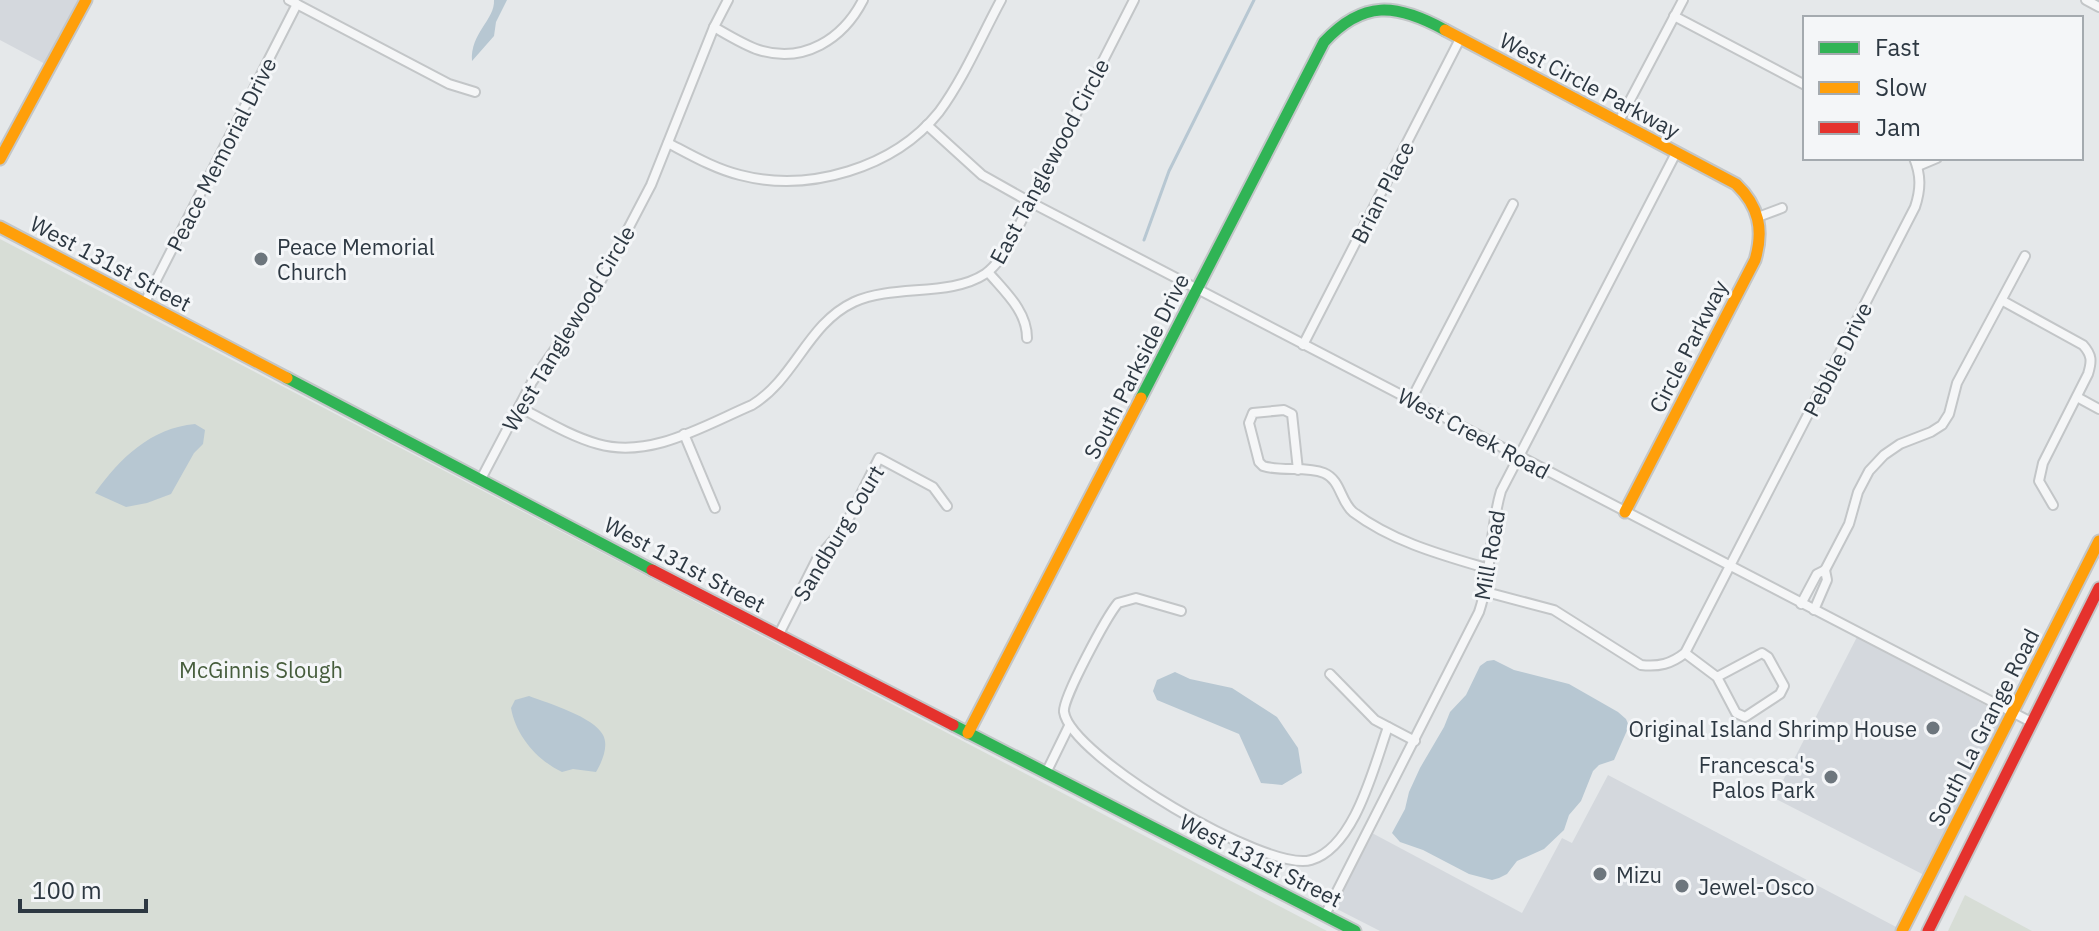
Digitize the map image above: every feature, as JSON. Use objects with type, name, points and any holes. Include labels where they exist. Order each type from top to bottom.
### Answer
[{"type":"main road","points":[[0,159],[86,0]]},
{"type":"main road","name":"South Parkside Drive","points":[[968,733],[1324,42],[1342,19],[1363,7],[1388,5]]},
{"type":"main road","name":"West Circle Parkway","points":[[1388,5],[1410,11],[1736,184],[1746,192],[1758,217]]},
{"type":"main road","name":"Circle Parkway","points":[[1625,512],[1755,260],[1760,246],[1758,217]]},
{"type":"main road","name":"West 131st Street","points":[[0,227],[778,636],[1355,931]]},
{"type":"main road","name":"South La Grange Road","points":[[1902,931],[2099,541]]},
{"type":"main road","name":"South La Grange Road","points":[[1928,931],[2099,588]]},
{"type":"street","name":"West Tanglewood Circle","points":[[481,479],[532,382],[595,292],[651,185],[714,27],[728,0]]},
{"type":"street","points":[[714,27],[758,49],[777,54],[800,53],[821,46],[843,31],[863,0]]},
{"type":"street","points":[[668,143],[718,168],[762,179],[807,179],[849,172],[874,162],[927,125],[958,83],[1001,0]]},
{"type":"street","name":"East Tanglewood Circle","points":[[519,407],[580,437],[613,447],[638,448],[684,434],[767,396],[789,372],[813,334],[826,320],[856,301],[975,280],[988,272],[1006,251],[1134,0]]},
{"type":"street","points":[[1618,123],[1683,0]]},
{"type":"street","points":[[2086,0],[2099,7]]},
{"type":"street","points":[[293,2],[449,84],[475,92]]},
{"type":"street","name":"Peace Memorial Drive","points":[[144,304],[293,2]]},
{"type":"street","points":[[1674,16],[1803,84]]},
{"type":"street","name":"Brian Place","points":[[1303,345],[1460,39]]},
{"type":"street","name":"West Creek Road","points":[[927,125],[982,175],[1030,202],[2033,723]]},
{"type":"street","name":"Mill Road","points":[[1325,915],[1479,612],[1486,592],[1495,511],[1501,491],[1676,153]]},
{"type":"street","name":"Pebble Drive","points":[[1685,653],[1915,207],[1920,193],[1916,162]]},
{"type":"street","points":[[1411,400],[1513,204]]},
{"type":"street","points":[[1758,217],[1782,208]]},
{"type":"street","points":[[1801,604],[1817,574],[1825,570],[1849,524],[1858,492],[1869,471],[1900,444],[1942,425],[1949,414],[1957,383],[2025,256]]},
{"type":"street","points":[[988,272],[1019,309],[1027,325],[1027,338]]},
{"type":"street","points":[[2003,301],[2083,345],[2090,353],[2092,363],[2043,463],[2039,481],[2053,505]]},
{"type":"street","points":[[2077,397],[2099,409]]},
{"type":"street","points":[[1298,470],[1292,414],[1284,410],[1253,413],[1249,423],[1259,462],[1268,468],[1327,474],[1354,512],[1397,538],[1433,553],[1489,569]]},
{"type":"street","points":[[684,434],[715,508]]},
{"type":"street","name":"Sandburg Court","points":[[778,636],[817,559],[844,528],[879,458],[933,487],[947,506]]},
{"type":"street","points":[[1814,610],[1827,580],[1825,570]]},
{"type":"street","points":[[1486,592],[1554,610],[1641,665],[1654,667],[1666,664],[1685,653],[1717,677],[1736,713],[1745,717],[1780,694],[1784,686],[1768,657],[1762,653],[1717,677]]},
{"type":"street","points":[[1181,611],[1136,598],[1118,603],[1065,703],[1064,712],[1069,726],[1103,759],[1141,788],[1219,834],[1272,856],[1297,862],[1321,855],[1342,837],[1361,803],[1388,727]]},
{"type":"street","points":[[1330,674],[1375,720],[1415,741]]},
{"type":"street","points":[[1046,773],[1069,726]]},
{"type":"shaded area","points":[[0,0],[81,0],[47,65],[0,40]]},
{"type":"shaded area","points":[[1857,637],[2008,717],[1928,877],[1774,798]]},
{"type":"shaded area","points":[[1608,775],[1899,931],[1380,931],[1333,907],[1372,833],[1522,913],[1562,838],[1572,843]]},
{"type":"green space","name":"McGinnis Slough","points":[[0,239],[1327,931],[0,931]]},
{"type":"green space","points":[[1965,895],[2032,931],[1948,931]]},
{"type":"water","points":[[494,0],[507,0],[496,22],[494,36],[472,61],[475,42],[491,14]]},
{"type":"water","points":[[195,424],[205,430],[203,444],[194,453],[171,494],[126,507],[95,493],[126,457],[151,438]]},
{"type":"water","points":[[1494,660],[1514,670],[1569,684],[1618,712],[1629,726],[1614,760],[1599,765],[1593,771],[1581,801],[1569,815],[1564,830],[1544,849],[1517,861],[1507,874],[1492,880],[1469,874],[1423,850],[1400,842],[1392,833],[1405,809],[1420,768],[1450,712],[1466,695],[1480,666]]},
{"type":"water","points":[[1175,672],[1190,679],[1232,688],[1277,717],[1298,748],[1302,773],[1282,785],[1261,783],[1239,734],[1157,700],[1153,691],[1157,680]]},
{"type":"water","points":[[529,696],[570,711],[598,728],[603,735],[605,749],[596,772],[573,769],[562,772],[544,761],[529,746],[511,708],[515,700]]},
{"type":"waterway","points":[[1144,240],[1169,171],[1254,0]]},
{"type":"traffic: fast","points":[[1141,398],[1324,42],[1352,19],[1381,10],[1411,15],[1445,30]]},
{"type":"traffic: fast","points":[[287,378],[652,570]]},
{"type":"traffic: fast","points":[[953,725],[1355,931]]},
{"type":"traffic: slow","points":[[0,159],[86,0]]},
{"type":"traffic: slow","points":[[1445,30],[1736,184],[1750,201],[1758,219],[1759,239],[1755,260],[1625,512]]},
{"type":"traffic: slow","points":[[0,227],[287,378]]},
{"type":"traffic: slow","points":[[968,733],[1141,398]]},
{"type":"traffic: slow","points":[[1902,931],[2099,541]]},
{"type":"traffic: jam","points":[[652,570],[953,725]]},
{"type":"traffic: jam","points":[[1928,931],[2099,588]]},
{"type":"place","name":"Peace Memorial Church","points":[[261,259]]},
{"type":"place","name":"Original Island Shrimp House","points":[[1933,728]]},
{"type":"place","name":"Francesca's Palos Park","points":[[1831,777]]},
{"type":"place","name":"Mizu","points":[[1600,874]]},
{"type":"place","name":"Jewel-Osco","points":[[1682,886]]}]
